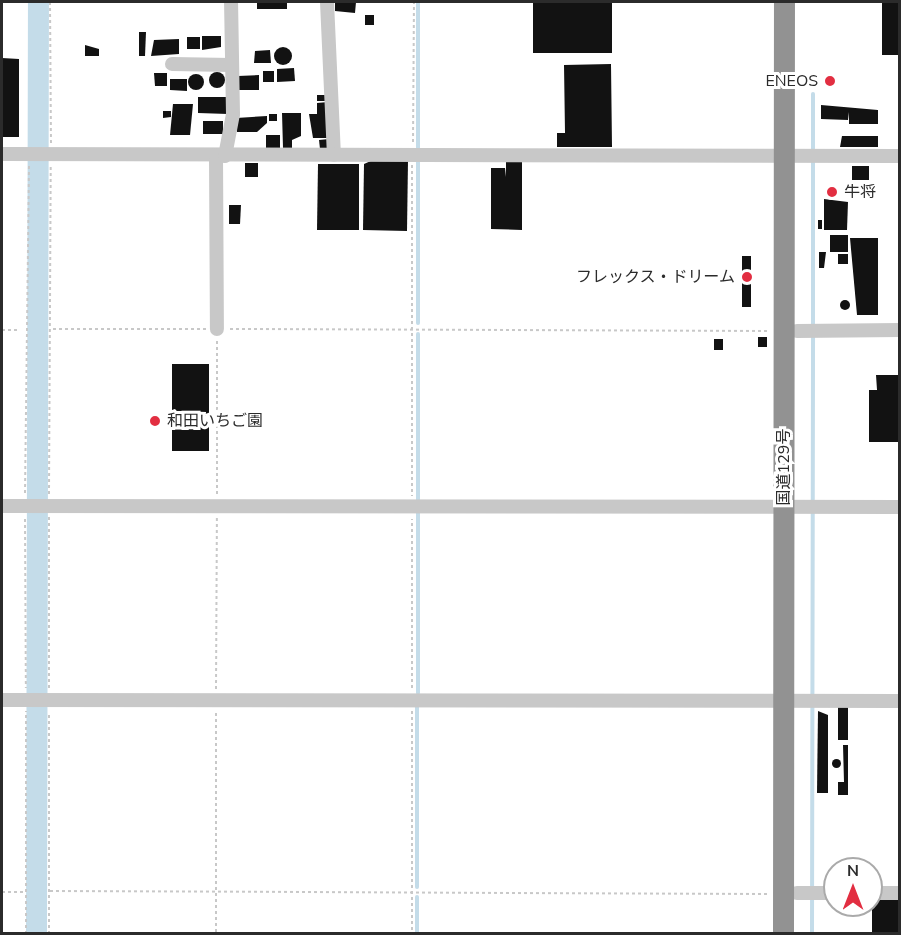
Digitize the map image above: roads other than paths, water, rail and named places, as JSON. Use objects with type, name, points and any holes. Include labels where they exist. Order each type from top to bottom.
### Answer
[{"type":"highway","name":"国道129号","points":[[784,2],[803,156]]},
{"type":"highway","name":"国道129号","points":[[797,933],[801,893],[803,156],[798,2]]},
{"type":"highway","name":"国道129号","points":[[783,933],[801,893]]},
{"type":"street","points":[[217,329],[220,155],[233,114],[231,2]]},
{"type":"street","points":[[327,2],[334,155]]},
{"type":"street","points":[[172,64],[231,65]]},
{"type":"street","points":[[2,154],[900,156]]},
{"type":"street","points":[[802,331],[900,330]]},
{"type":"street","points":[[2,506],[900,507]]},
{"type":"street","points":[[2,700],[900,701]]},
{"type":"street","points":[[801,893],[823,893]]},
{"type":"street","points":[[883,893],[900,893]]},
{"type":"waterway","points":[[36,934],[38,2]]},
{"type":"waterway","points":[[418,2],[418,148]]},
{"type":"waterway","points":[[813,94],[813,327]]},
{"type":"waterway","points":[[418,160],[418,323]]},
{"type":"waterway","points":[[418,334],[418,693]]},
{"type":"waterway","points":[[812,934],[813,335]]},
{"type":"waterway","points":[[417,705],[417,887]]},
{"type":"waterway","points":[[417,897],[417,934]]},
{"type":"place","name":"ENEOS","points":[[830,81]]},
{"type":"place","name":"牛将","points":[[832,192]]},
{"type":"place","name":"フレックス・ドリーム","points":[[747,277]]},
{"type":"place","name":"和田いちご園","points":[[155,421]]}]
